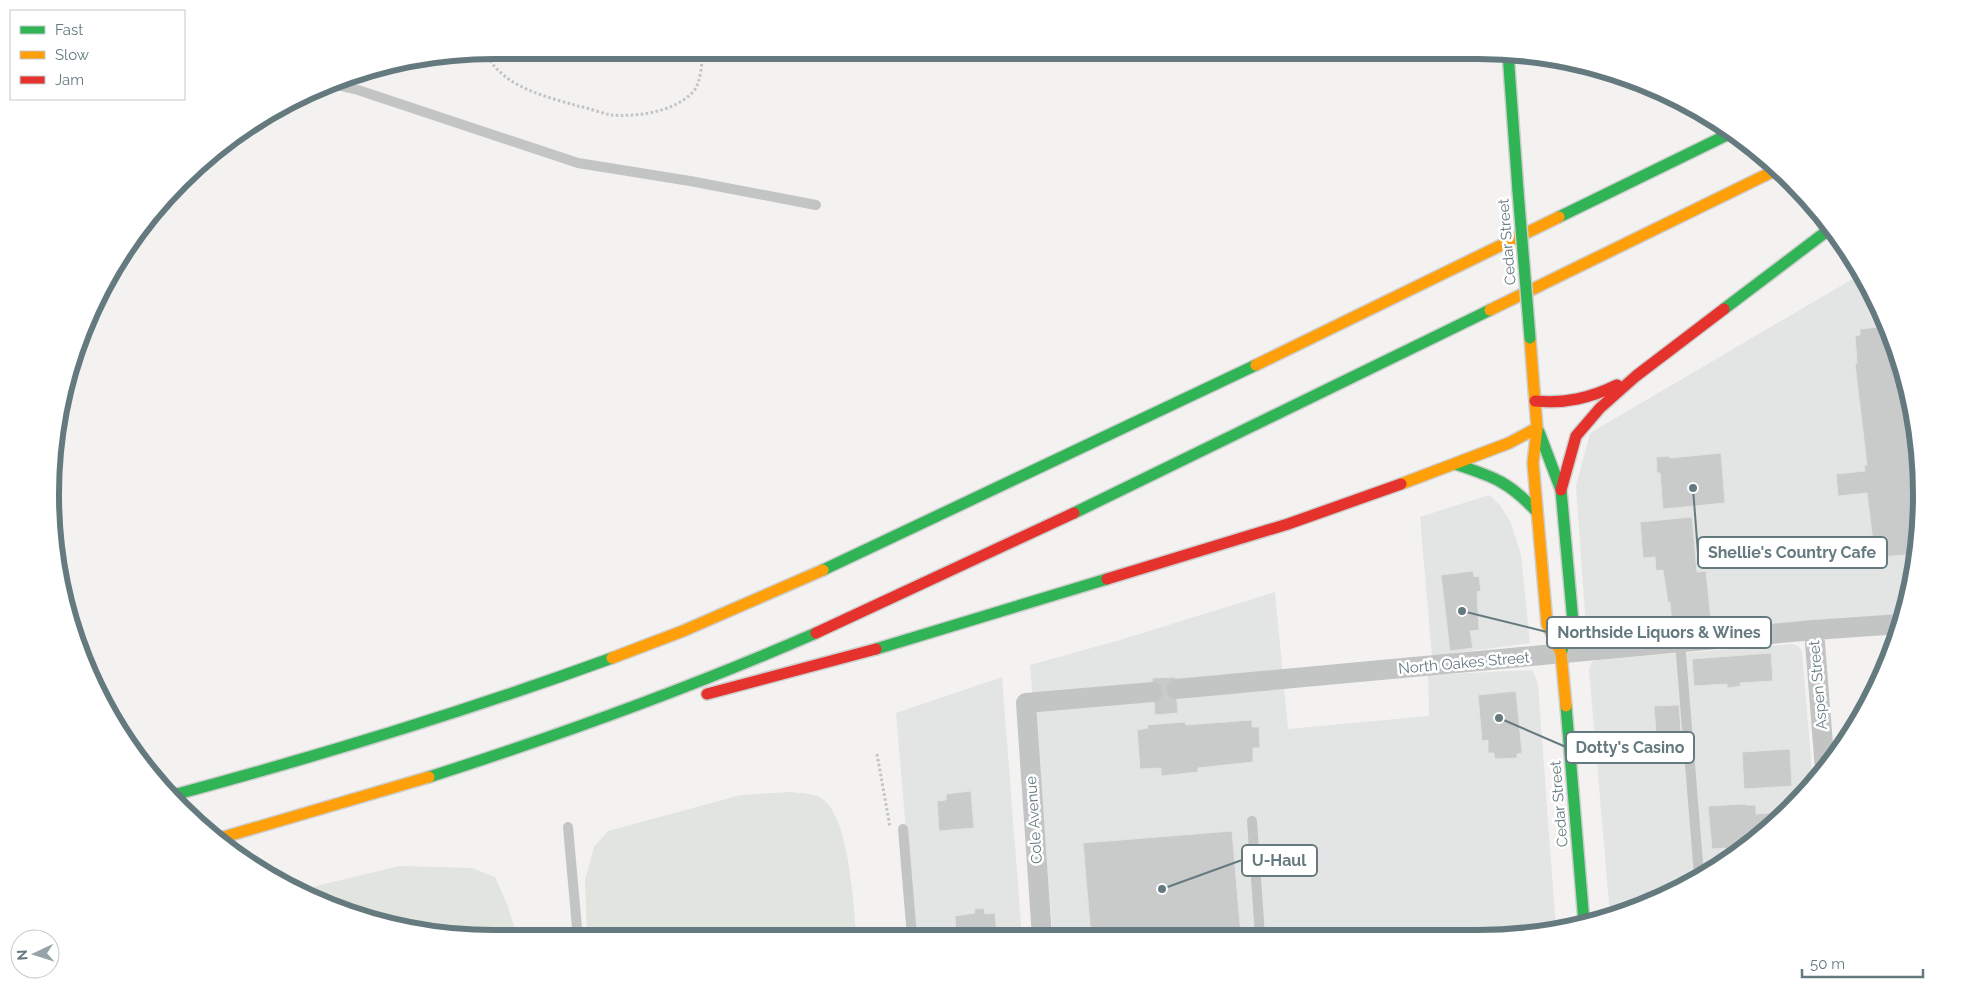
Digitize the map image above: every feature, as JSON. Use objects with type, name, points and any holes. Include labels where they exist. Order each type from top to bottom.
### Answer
[{"type":"main road","name":"Cedar Street","points":[[1509,60],[1537,428],[1533,463],[1537,512],[1547,624],[1561,653],[1584,917]]},
{"type":"main road","points":[[178,794],[332,751],[484,703],[615,657],[766,596],[844,562],[1125,428],[1725,136]]},
{"type":"main road","points":[[224,836],[391,789],[561,732],[728,670],[945,575],[1771,172]]},
{"type":"main road","points":[[1561,490],[1576,436],[1600,408],[1636,376],[1825,232]]},
{"type":"main road","points":[[1535,400],[1557,403],[1578,400],[1598,394],[1636,376]]},
{"type":"main road","name":"Cedar Street","points":[[1537,428],[1561,490],[1573,622],[1561,653]]},
{"type":"main road","points":[[561,732],[836,660],[1288,524],[1455,464],[1509,443],[1537,428]]},
{"type":"main road","points":[[1455,464],[1497,478],[1520,494],[1537,512]]},
{"type":"main road","points":[[174,790],[198,788]]},
{"type":"street","name":"North Oakes Street","points":[[1176,689],[1680,642],[1893,624]]},
{"type":"street","name":"Aspen Street","points":[[1814,630],[1824,759]]},
{"type":"street","name":"Cole Avenue","points":[[1042,930],[1026,703],[1153,692]]},
{"type":"lane","points":[[342,86],[578,163],[690,181],[816,205]]},
{"type":"lane","points":[[1680,642],[1699,870]]},
{"type":"lane","points":[[1252,822],[1260,930]]},
{"type":"lane","points":[[568,827],[577,930]]},
{"type":"lane","points":[[903,830],[911,930]]},
{"type":"path","points":[[491,59],[506,78],[536,94],[611,115],[642,114],[664,109],[682,101],[695,90],[701,59]]},
{"type":"shaded area","points":[[1855,277],[1880,328],[1890,354],[1905,409],[1910,438],[1913,494],[1910,551],[1896,615],[1596,639],[1590,636],[1586,626],[1576,486],[1590,433]]},
{"type":"shaded area","points":[[1489,495],[1500,505],[1511,523],[1521,555],[1530,643],[1432,656],[1420,517]]},
{"type":"shaded area","points":[[1275,592],[1288,729],[1429,716],[1428,675],[1532,670],[1538,684],[1556,923],[1534,927],[1478,930],[1052,930],[1030,665],[1120,640]]},
{"type":"shaded area","points":[[1792,644],[1798,646],[1802,652],[1812,773],[1786,803],[1720,857],[1670,885],[1610,909],[1589,669],[1592,662],[1597,660]]},
{"type":"shaded area","points":[[1002,677],[1021,930],[914,930],[896,713]]},
{"type":"shaded area","points":[[790,792],[817,796],[828,804],[837,819],[848,859],[856,930],[587,930],[585,880],[594,847],[608,831],[741,795]]},
{"type":"shaded area","points":[[399,866],[472,868],[495,877],[507,904],[515,930],[438,927],[409,922],[354,907],[308,888]]},
{"type":"building","points":[[1880,327],[1890,354],[1905,409],[1910,438],[1913,494],[1909,555],[1880,557],[1880,550],[1874,550],[1867,493],[1838,496],[1836,474],[1865,471],[1864,465],[1867,465],[1855,364],[1857,363],[1855,336],[1860,335],[1860,329]]},
{"type":"building","points":[[1721,453],[1725,503],[1663,509],[1660,473],[1657,473],[1656,457],[1670,456],[1670,458]]},
{"type":"building","points":[[1692,517],[1697,572],[1706,571],[1711,621],[1672,624],[1670,602],[1668,603],[1663,570],[1656,571],[1655,557],[1643,558],[1640,522]]},
{"type":"building","points":[[1473,571],[1474,577],[1479,576],[1481,591],[1477,592],[1479,630],[1470,631],[1473,648],[1450,651],[1441,575]]},
{"type":"building","points":[[1771,653],[1773,681],[1740,683],[1741,686],[1727,688],[1727,684],[1694,686],[1692,659]]},
{"type":"building","points":[[1175,677],[1178,713],[1155,715],[1152,678]]},
{"type":"building","points":[[1516,691],[1522,753],[1517,754],[1517,758],[1495,759],[1494,753],[1488,753],[1488,740],[1482,741],[1478,695]]},
{"type":"building","points":[[1679,705],[1682,745],[1657,747],[1654,706]]},
{"type":"building","points":[[1252,720],[1252,727],[1259,727],[1260,748],[1253,748],[1253,762],[1198,768],[1198,772],[1161,776],[1161,768],[1140,769],[1137,730],[1148,728],[1147,725],[1185,722],[1186,725]]},
{"type":"building","points":[[1790,749],[1792,786],[1744,789],[1742,752]]},
{"type":"building","points":[[971,791],[974,828],[939,831],[937,801],[946,800],[946,794]]},
{"type":"building","points":[[1756,805],[1756,814],[1775,813],[1726,852],[1726,848],[1712,849],[1708,806]]},
{"type":"building","points":[[1232,831],[1240,930],[1090,930],[1083,843]]},
{"type":"building","points":[[984,908],[985,914],[995,913],[997,930],[956,930],[955,916],[975,913],[974,909]]},
{"type":"traffic: fast","points":[[1509,60],[1518,191]]},
{"type":"traffic: fast","points":[[1559,217],[1725,136]]},
{"type":"traffic: fast","points":[[1518,191],[1530,338]]},
{"type":"traffic: fast","points":[[1724,309],[1825,232]]},
{"type":"traffic: fast","points":[[1074,513],[1490,310]]},
{"type":"traffic: fast","points":[[823,570],[1256,365]]},
{"type":"traffic: fast","points":[[1539,432],[1561,490],[1573,622],[1561,653]]},
{"type":"traffic: fast","points":[[1455,464],[1500,481],[1517,493],[1537,512]]},
{"type":"traffic: fast","points":[[876,649],[1107,579]]},
{"type":"traffic: fast","points":[[429,777],[527,745],[624,710],[721,673],[816,633]]},
{"type":"traffic: fast","points":[[178,794],[392,732],[612,658]]},
{"type":"traffic: fast","points":[[1566,706],[1584,917]]},
{"type":"traffic: slow","points":[[1490,310],[1771,172]]},
{"type":"traffic: slow","points":[[1256,365],[1559,217]]},
{"type":"traffic: slow","points":[[1530,338],[1537,428],[1533,463],[1547,624],[1561,653],[1566,706]]},
{"type":"traffic: slow","points":[[1401,484],[1509,443],[1537,428]]},
{"type":"traffic: slow","points":[[612,658],[683,631],[823,570]]},
{"type":"traffic: slow","points":[[225,837],[429,777]]},
{"type":"traffic: jam","points":[[1561,490],[1576,436],[1600,408],[1636,376],[1724,309]]},
{"type":"traffic: jam","points":[[1535,401],[1567,401],[1597,393],[1617,385]]},
{"type":"traffic: jam","points":[[1107,579],[1288,524],[1401,484]]},
{"type":"traffic: jam","points":[[816,633],[1074,513]]},
{"type":"traffic: jam","points":[[707,694],[876,649]]},
{"type":"place","name":"Shellie's Country Cafe","points":[[1693,488]]},
{"type":"place","name":"Northside Liquors & Wines","points":[[1462,611]]},
{"type":"place","name":"Dotty's Casino","points":[[1499,718]]},
{"type":"place","name":"U-Haul","points":[[1162,889]]}]
